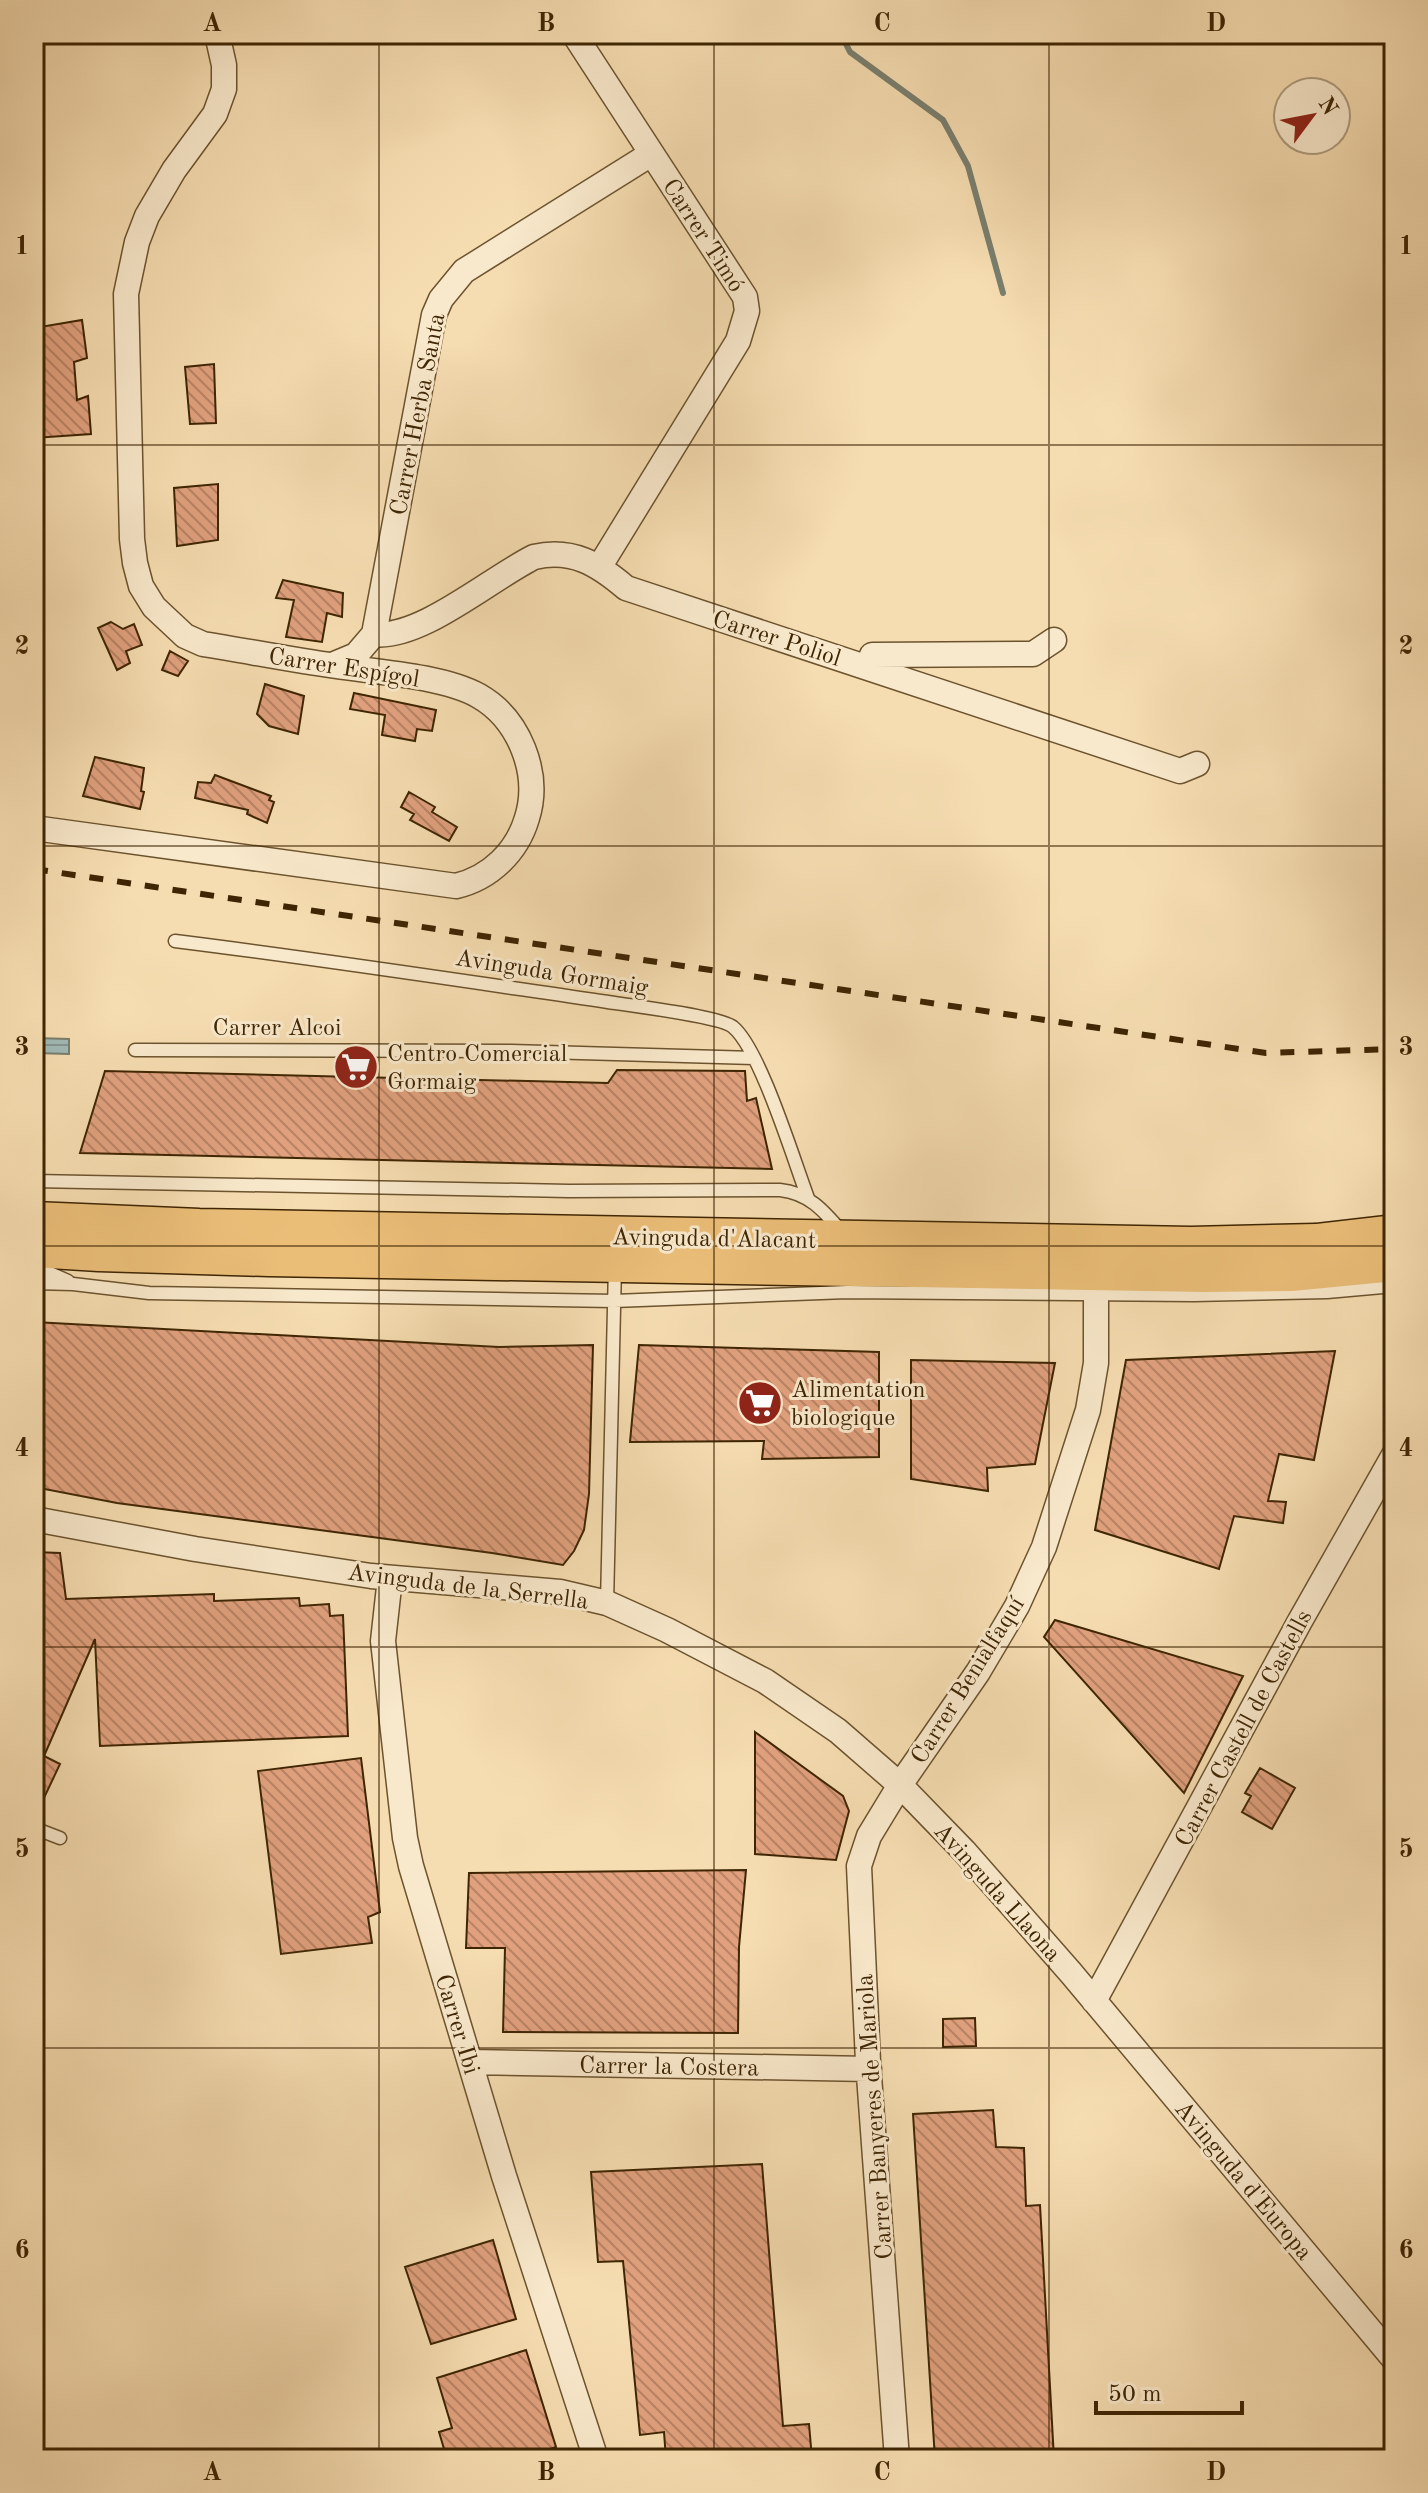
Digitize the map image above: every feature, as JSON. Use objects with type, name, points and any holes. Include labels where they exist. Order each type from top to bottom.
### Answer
[{"type":"main road","name":"Avinguda d'Alacant","points":[[34,1221],[184,1228],[946,1244],[1267,1246],[1359,1240],[1394,1234]]},
{"type":"main road","name":"Avinguda d'Alacant","points":[[34,1248],[223,1256],[614,1282],[1291,1272],[1394,1262]]},
{"type":"street","name":"Carrer Espígol","points":[[34,828],[445,886],[471,882],[500,863],[519,838],[529,812],[530,771],[526,757],[508,721],[488,702],[464,690],[403,676],[203,644],[185,636],[154,607],[141,586],[132,539],[126,294],[137,242],[147,216],[174,170],[203,134],[215,114],[224,89],[224,65],[217,34]]},
{"type":"street","name":"Carrer Timó","points":[[574,34],[745,297],[747,311],[738,341],[600,566]]},
{"type":"street","name":"Carrer Herba Santa","points":[[374,634],[434,315],[441,299],[451,284],[481,259],[651,154]]},
{"type":"street","name":"Carrer Poliol","points":[[374,634],[388,636],[412,628],[534,557],[549,554],[568,556],[600,566],[626,588],[1180,771],[1197,764]]},
{"type":"street","points":[[332,665],[356,655],[374,634]]},
{"type":"street","points":[[869,667],[872,655],[1033,654],[1054,640]]},
{"type":"street","name":"Carrer Benialfaquí","points":[[900,1785],[978,1672],[1017,1606],[1044,1547],[1088,1410],[1096,1363],[1096,1295]]},
{"type":"street","name":"Carrer Castell de Castells","points":[[1094,2001],[1300,1621],[1394,1455]]},
{"type":"street","name":"Avinguda de la Serrella","points":[[34,1519],[195,1549],[390,1578],[560,1592],[607,1603],[765,1681],[838,1731],[900,1785]]},
{"type":"street","name":"Carrer Ibi","points":[[390,1578],[383,1641],[405,1838],[411,1866],[596,2459]]},
{"type":"street","name":"Avinguda Llaona","points":[[900,1785],[964,1851],[1094,2001]]},
{"type":"street","name":"Carrer Banyeres de Mariola","points":[[897,2459],[869,2069],[859,1866],[869,1836],[900,1785]]},
{"type":"street","name":"Avinguda d'Europa","points":[[1094,2001],[1394,2359]]},
{"type":"street","name":"Carrer la Costera","points":[[470,2062],[869,2069]]},
{"type":"lane","name":"Avinguda Gormaig","points":[[175,941],[307,957],[642,1007],[728,1023],[736,1029],[754,1058],[808,1198]]},
{"type":"lane","name":"Carrer Alcoi","points":[[135,1050],[511,1051],[754,1058]]},
{"type":"lane","points":[[34,1181],[569,1191],[780,1190],[808,1198],[820,1206],[850,1240]]},
{"type":"lane","points":[[34,1266],[73,1284]]},
{"type":"lane","points":[[607,1603],[614,1282]]},
{"type":"lane","points":[[34,1283],[149,1293],[614,1282],[847,1292],[1096,1295],[1327,1292],[1394,1286]]},
{"type":"lane","points":[[34,1828],[60,1838]]},
{"type":"water","points":[[34,1038],[69,1039],[69,1054],[34,1053]]},
{"type":"building","points":[[82,320],[87,358],[74,362],[77,400],[88,396],[91,434],[34,438],[34,328]]},
{"type":"building","points":[[214,364],[216,423],[190,424],[185,367]]},
{"type":"building","points":[[218,484],[218,540],[177,546],[174,488]]},
{"type":"building","points":[[283,580],[343,593],[342,617],[327,613],[322,642],[286,637],[294,600],[276,598]]},
{"type":"building","points":[[111,622],[123,629],[134,624],[142,645],[126,651],[130,663],[117,670],[98,628]]},
{"type":"building","points":[[170,651],[188,661],[178,676],[162,670]]},
{"type":"building","points":[[265,684],[304,696],[298,734],[269,726],[257,714]]},
{"type":"building","points":[[354,693],[436,710],[432,731],[417,729],[415,741],[382,735],[385,715],[350,709]]},
{"type":"building","points":[[95,757],[144,768],[140,809],[83,796]]},
{"type":"building","points":[[215,775],[271,796],[269,800],[274,802],[267,823],[247,814],[248,810],[195,798],[198,782],[211,783]]},
{"type":"building","points":[[409,792],[435,807],[432,812],[457,827],[449,841],[410,820],[414,814],[401,807]]},
{"type":"building","points":[[617,1070],[745,1071],[747,1101],[756,1098],[772,1169],[80,1153],[105,1071],[608,1083]]},
{"type":"building","points":[[34,1322],[499,1347],[593,1345],[589,1494],[584,1530],[563,1565],[117,1503],[34,1487]]},
{"type":"building","points":[[639,1345],[879,1352],[879,1457],[762,1459],[764,1441],[630,1442]]},
{"type":"building","points":[[1335,1351],[1314,1460],[1279,1454],[1268,1501],[1286,1502],[1283,1523],[1234,1516],[1219,1569],[1095,1530],[1126,1360]]},
{"type":"building","points":[[911,1360],[1055,1363],[1035,1464],[987,1468],[988,1491],[911,1479]]},
{"type":"building","points":[[34,1552],[60,1553],[66,1599],[214,1594],[214,1601],[299,1598],[300,1606],[329,1604],[330,1616],[343,1615],[348,1736],[100,1746],[95,1639],[44,1756],[60,1764],[34,1819]]},
{"type":"building","points":[[1055,1620],[1243,1676],[1184,1793],[1044,1637]]},
{"type":"building","points":[[755,1732],[843,1796],[849,1811],[836,1860],[755,1854]]},
{"type":"building","points":[[361,1758],[380,1912],[368,1917],[372,1943],[281,1954],[258,1771]]},
{"type":"building","points":[[1260,1768],[1295,1788],[1272,1829],[1242,1812],[1251,1796],[1245,1793]]},
{"type":"building","points":[[746,1870],[739,1947],[738,2033],[503,2032],[505,1948],[466,1948],[469,1873]]},
{"type":"building","points":[[975,2018],[976,2046],[943,2047],[943,2019]]},
{"type":"building","points":[[993,2110],[996,2147],[1024,2148],[1026,2206],[1040,2205],[1054,2459],[935,2459],[913,2114]]},
{"type":"building","points":[[762,2164],[783,2426],[809,2424],[812,2459],[666,2459],[664,2432],[640,2435],[623,2261],[598,2262],[591,2172]]},
{"type":"building","points":[[493,2240],[516,2319],[431,2344],[405,2267]]},
{"type":"building","points":[[526,2350],[556,2447],[522,2459],[447,2459],[439,2432],[452,2428],[437,2378]]},
{"type":"waterway","points":[[841,34],[850,52],[943,120],[968,166],[1003,293]]},
{"type":"railway","points":[[34,869],[1266,1053],[1394,1049]]},
{"type":"place","name":"Centro Comercial Gormaig","points":[[356,1067]]},
{"type":"place","name":"Alimentation biologique","points":[[760,1403]]}]
